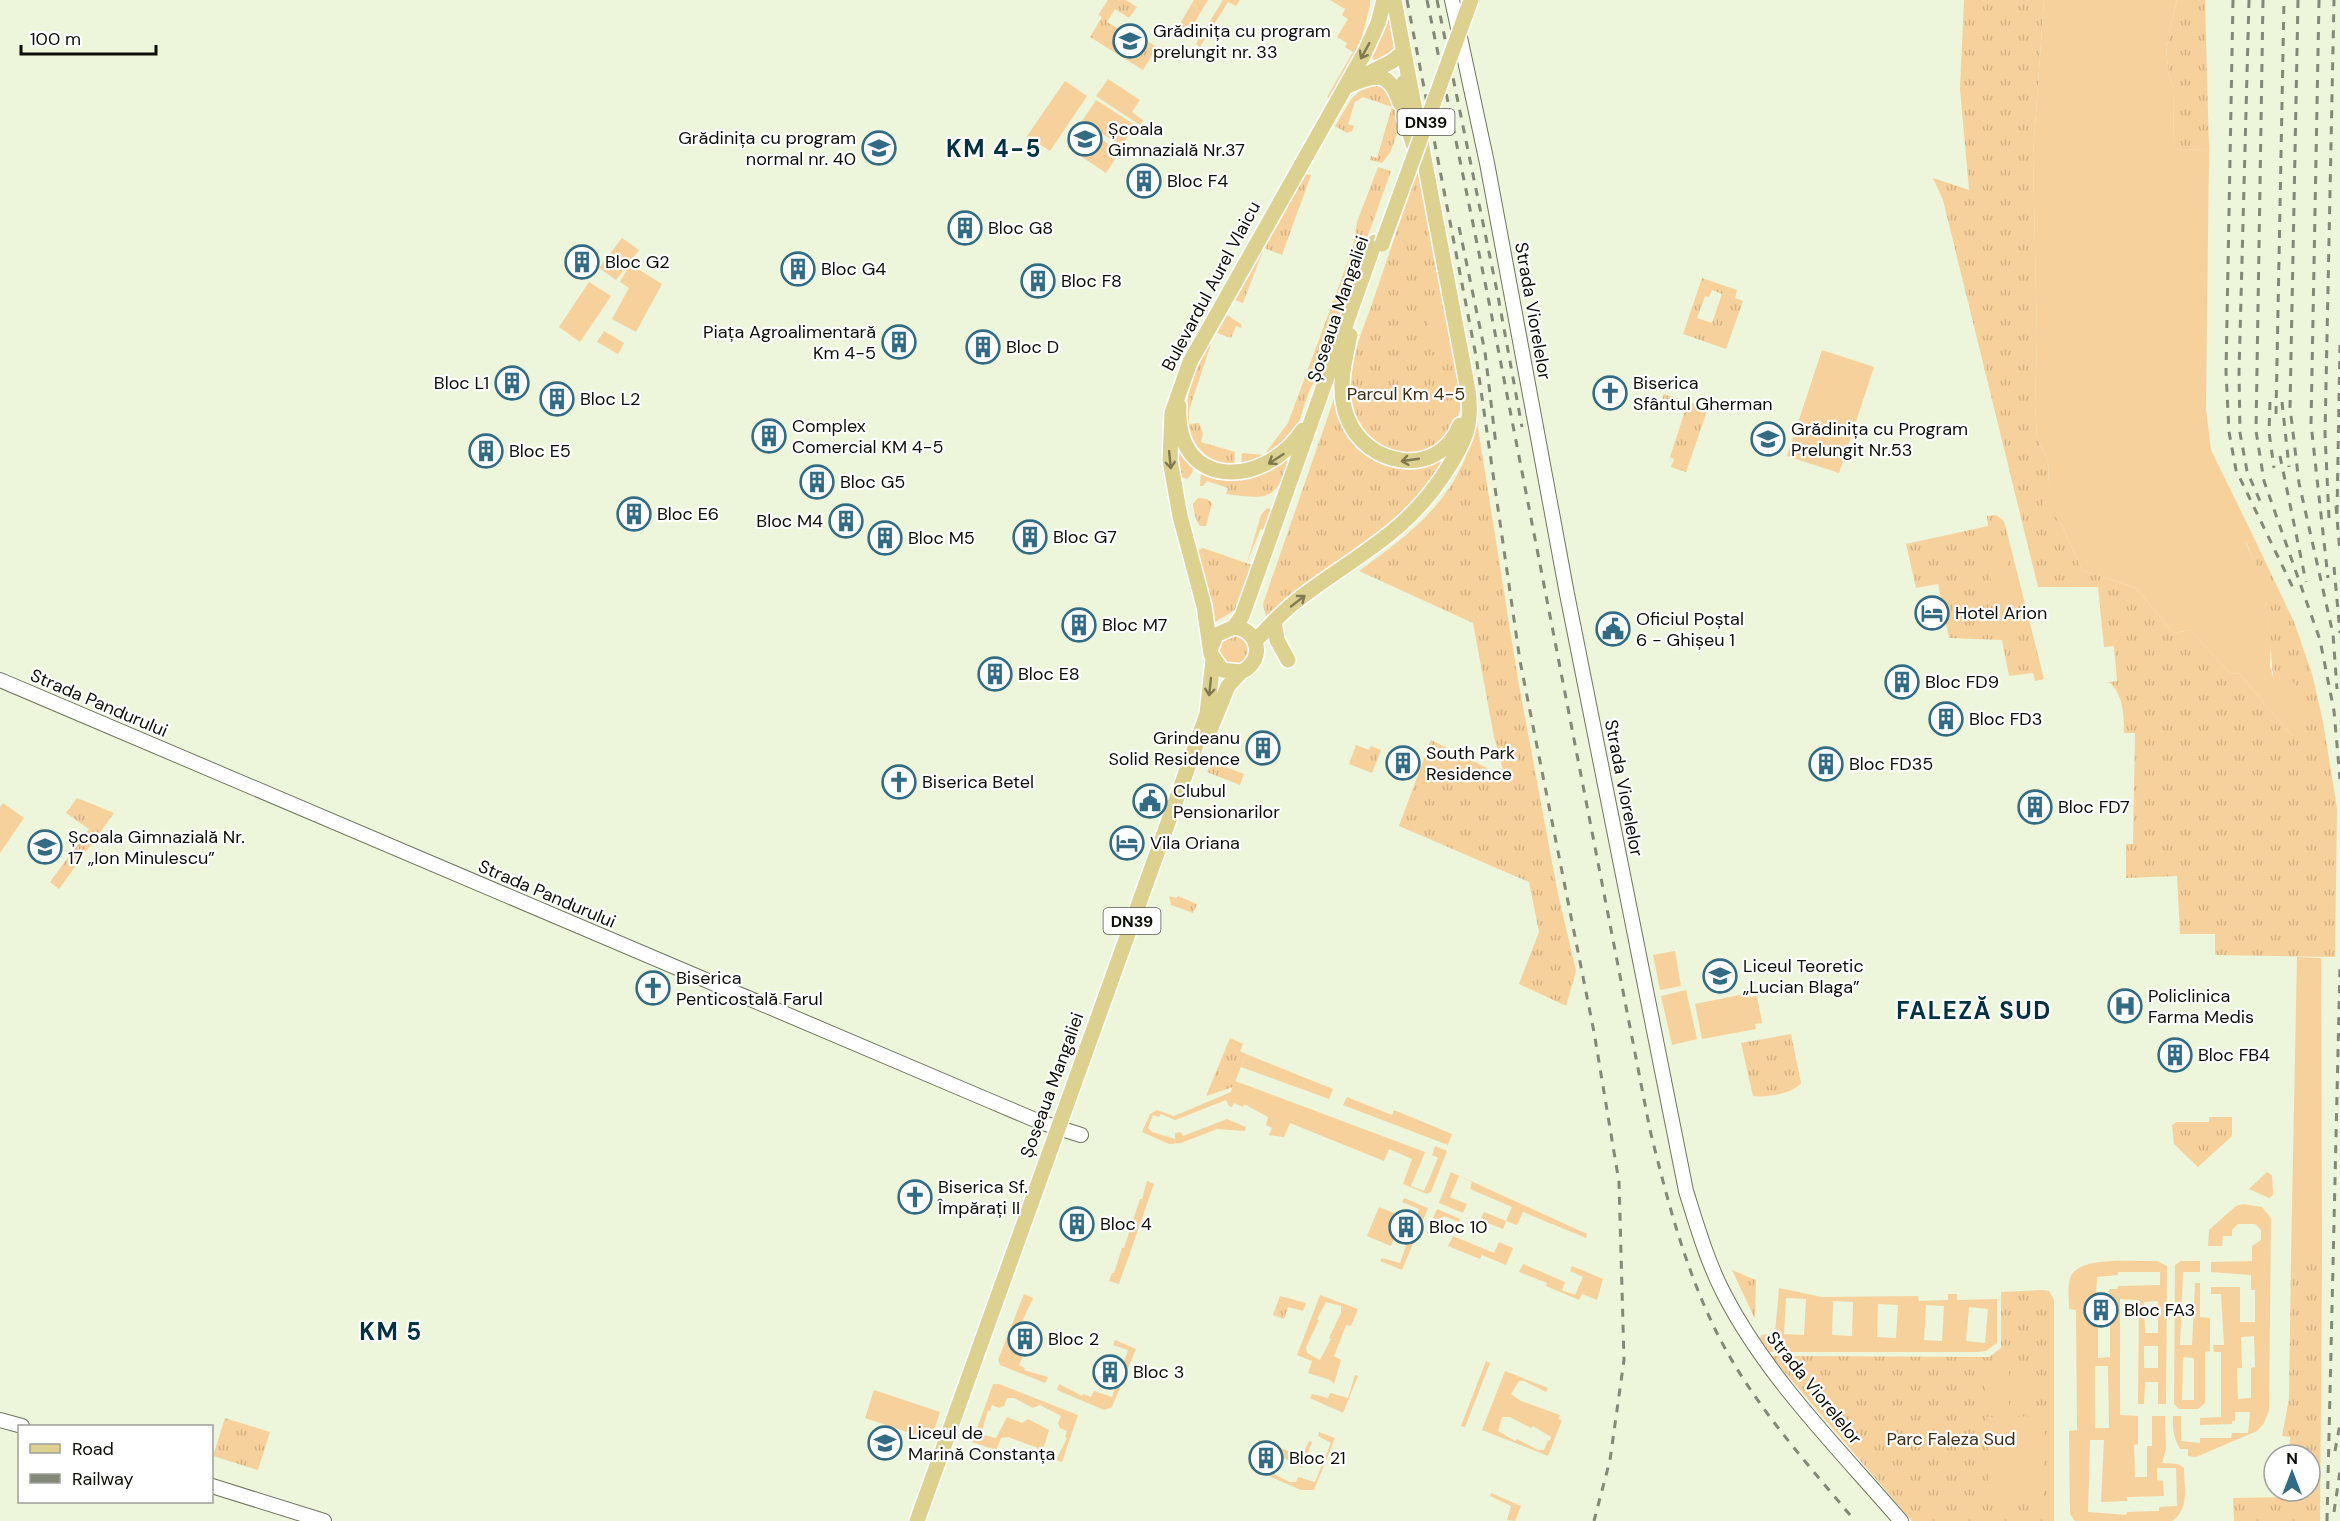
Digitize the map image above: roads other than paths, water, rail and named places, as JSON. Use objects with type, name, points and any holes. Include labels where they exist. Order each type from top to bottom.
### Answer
[{"type":"main road","name":"Șoseaua Mangaliei","points":[[1252,636],[1259,594],[1463,0]]},
{"type":"main road","name":"Șoseaua Mangaliei","points":[[1234,627],[1242,616],[1313,416],[1471,0]]},
{"type":"main road","name":"Bulevardul Aurel Vlaicu","points":[[1389,6],[1404,52]]},
{"type":"main road","name":"Bulevardul Aurel Vlaicu","points":[[1212,654],[1202,593],[1180,516],[1170,460],[1172,413],[1181,383],[1206,330],[1389,6]]},
{"type":"main road","points":[[1337,99],[1348,86],[1404,52]]},
{"type":"main road","points":[[1404,52],[1404,117]]},
{"type":"main road","points":[[1241,672],[1222,670],[1212,654],[1216,635],[1234,627],[1252,636],[1274,621],[1300,598],[1400,528],[1426,500],[1450,465],[1469,426],[1468,390],[1404,52]]},
{"type":"main road","points":[[1348,86],[1369,78],[1389,80],[1396,89],[1433,202]]},
{"type":"main road","points":[[1350,333],[1343,372],[1343,399],[1351,427],[1366,447],[1388,460],[1422,458],[1450,443],[1461,423],[1468,390]]},
{"type":"main road","points":[[1181,383],[1179,412],[1186,442],[1199,461],[1214,469],[1240,473],[1269,464],[1293,445],[1313,416]]},
{"type":"main road","points":[[1450,443],[1452,455],[1450,465]]},
{"type":"main road","points":[[1274,621],[1277,640],[1288,660]]},
{"type":"main road","name":"DN39","points":[[1241,672],[1254,662],[1257,650],[1252,636]]},
{"type":"main road","name":"Șoseaua Mangaliei","points":[[925,1521],[1060,1129],[1207,714],[1212,654]]},
{"type":"main road","name":"Șoseaua Mangaliei","points":[[917,1521],[1060,1129],[1214,720],[1228,686],[1241,672]]},
{"type":"street","name":"Strada Viorelelor","points":[[1452,0],[1502,243],[1569,605],[1686,1191],[1705,1253],[1748,1335],[1770,1368],[1901,1521]]},
{"type":"street","name":"Strada Pandurului","points":[[0,680],[1060,1129],[1081,1135]]},
{"type":"street","points":[[0,1420],[18,1425]]},
{"type":"street","points":[[213,1486],[324,1521]]},
{"type":"railway","points":[[1407,0],[1476,356],[1520,661],[1594,1032],[1619,1182],[1624,1360],[1610,1460],[1594,1521]]},
{"type":"railway","points":[[1427,0],[1488,297],[1650,1130],[1670,1208],[1695,1284],[1731,1359],[1763,1408],[1855,1521]]},
{"type":"railway","points":[[1437,0],[1498,296],[1522,427]]},
{"type":"railway","points":[[2233,0],[2226,372],[2229,432],[2236,470],[2295,592]]},
{"type":"railway","points":[[2249,0],[2239,372],[2240,433],[2247,471],[2263,508]]},
{"type":"railway","points":[[2263,0],[2256,431],[2264,481],[2320,640],[2334,711],[2340,779]]},
{"type":"railway","points":[[2276,414],[2284,0]]},
{"type":"railway","points":[[2298,0],[2290,407],[2299,483],[2333,634],[2337,689]]},
{"type":"railway","points":[[2319,0],[2311,424],[2328,578]]},
{"type":"railway","points":[[2329,518],[2325,434],[2334,0]]},
{"type":"railway","points":[[1459,227],[1485,352],[1496,445]]},
{"type":"railway","points":[[2337,513],[2340,345]]},
{"type":"railway","points":[[2270,402],[2269,432],[2274,468]]},
{"type":"railway","points":[[2282,402],[2289,467]]},
{"type":"railway","points":[[2280,456],[2306,582]]},
{"type":"railway","points":[[2336,506],[2340,553]]},
{"type":"railway","points":[[2334,567],[2340,633]]},
{"type":"railway","points":[[2327,1521],[2340,967]]},
{"type":"railway","points":[[2335,1451],[2340,1424]]},
{"type":"railway","points":[[2334,1512],[2340,1471]]},
{"type":"place","name":"Grădinița cu program prelungit nr. 33","points":[[1130,41]]},
{"type":"place","name":"Școala Gimnazială Nr.37","points":[[1085,139]]},
{"type":"place","name":"Grădinița cu program normal nr. 40","points":[[879,148]]},
{"type":"place","name":"Bloc F4","points":[[1144,181]]},
{"type":"place","name":"Bloc G8","points":[[965,228]]},
{"type":"place","name":"Bloc G2","points":[[582,262]]},
{"type":"place","name":"Bloc G4","points":[[798,269]]},
{"type":"place","name":"Bloc F8","points":[[1038,281]]},
{"type":"place","name":"Piața Agroalimentară Km 4-5","points":[[899,342]]},
{"type":"place","name":"Bloc D","points":[[983,347]]},
{"type":"place","name":"Bloc L1","points":[[512,383]]},
{"type":"place","name":"Biserica Sfântul Gherman","points":[[1610,393]]},
{"type":"place","name":"Bloc L2","points":[[557,399]]},
{"type":"place","name":"Complex Comercial KM 4-5","points":[[769,436]]},
{"type":"place","name":"Grădinița cu Program Prelungit Nr.53","points":[[1768,439]]},
{"type":"place","name":"Bloc E5","points":[[486,451]]},
{"type":"place","name":"Bloc G5","points":[[817,482]]},
{"type":"place","name":"Bloc E6","points":[[634,514]]},
{"type":"place","name":"Bloc M4","points":[[846,521]]},
{"type":"place","name":"Bloc G7","points":[[1030,537]]},
{"type":"place","name":"Bloc M5","points":[[885,538]]},
{"type":"place","name":"Hotel Arion","points":[[1932,613]]},
{"type":"place","name":"Bloc M7","points":[[1079,625]]},
{"type":"place","name":"Oficiul Poștal 6 - Ghișeu 1","points":[[1613,629]]},
{"type":"place","name":"Bloc E8","points":[[995,674]]},
{"type":"place","name":"Bloc FD9","points":[[1902,682]]},
{"type":"place","name":"Bloc FD3","points":[[1946,719]]},
{"type":"place","name":"Grindeanu Solid Residence","points":[[1263,748]]},
{"type":"place","name":"South Park Residence","points":[[1403,763]]},
{"type":"place","name":"Bloc FD35","points":[[1826,764]]},
{"type":"place","name":"Biserica Betel","points":[[899,782]]},
{"type":"place","name":"Clubul Pensionarilor","points":[[1150,801]]},
{"type":"place","name":"Bloc FD7","points":[[2035,807]]},
{"type":"place","name":"Vila Oriana","points":[[1127,843]]},
{"type":"place","name":"Școala Gimnazială Nr. 17 „Ion Minulescu”","points":[[45,847]]},
{"type":"place","name":"Liceul Teoretic „Lucian Blaga”","points":[[1720,976]]},
{"type":"place","name":"Biserica Penticostală Farul","points":[[653,988]]},
{"type":"place","name":"Policlinica Farma Medis","points":[[2125,1006]]},
{"type":"place","name":"Bloc FB4","points":[[2175,1055]]},
{"type":"place","name":"Biserica Sf. Împărați II","points":[[915,1197]]},
{"type":"place","name":"Bloc 4","points":[[1077,1224]]},
{"type":"place","name":"Bloc 10","points":[[1406,1227]]},
{"type":"place","name":"Bloc FA3","points":[[2101,1310]]},
{"type":"place","name":"Bloc 2","points":[[1025,1339]]},
{"type":"place","name":"Bloc 3","points":[[1110,1372]]},
{"type":"place","name":"Liceul de Marină Constanța","points":[[885,1443]]},
{"type":"place","name":"Bloc 21","points":[[1266,1458]]},
{"type":"district","name":"KM 4-5","points":[[994,149]]},
{"type":"district","name":"FALEZĂ SUD","points":[[1974,1011]]},
{"type":"district","name":"KM 5","points":[[391,1332]]},
{"type":"park label","name":"Parcul Km 4-5","points":[[1406,394]]},
{"type":"park label","name":"Parc Faleza Sud","points":[[1951,1439]]}]
